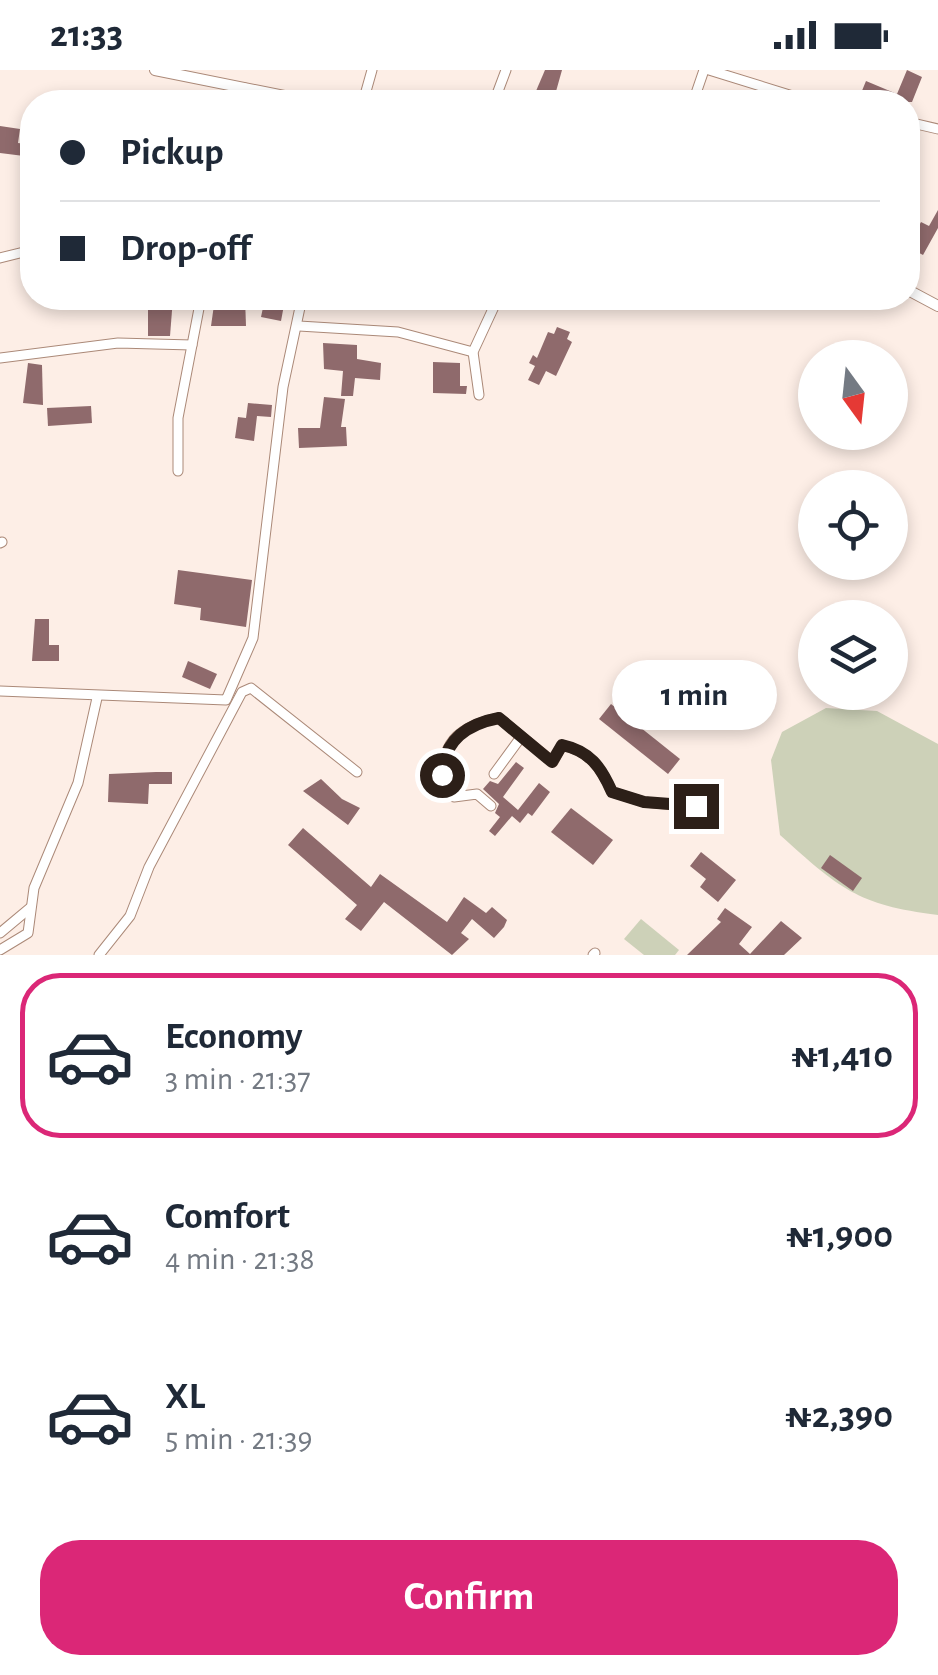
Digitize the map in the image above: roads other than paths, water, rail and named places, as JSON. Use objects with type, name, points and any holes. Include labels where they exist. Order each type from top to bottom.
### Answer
[{"type":"street","points":[[155,70],[255,90]]},
{"type":"street","points":[[706,70],[775,90]]},
{"type":"street","points":[[178,471],[178,418],[198,310]]},
{"type":"street","points":[[0,691],[42,690],[97,698],[226,700],[252,638],[284,387],[301,310]]},
{"type":"street","points":[[480,395],[473,352],[492,310]]},
{"type":"street","points":[[299,326],[398,332],[473,352]]},
{"type":"street","points":[[0,358],[118,344],[192,345]]},
{"type":"street","points":[[100,955],[130,916],[149,866],[242,692],[251,688],[357,772]]},
{"type":"street","points":[[0,950],[28,933],[30,908],[78,783],[97,698]]},
{"type":"street","points":[[491,806],[476,794],[454,798],[442,775],[446,752],[454,738],[469,728],[499,718],[552,762],[562,745],[582,749],[603,771],[612,792],[644,802],[696,806]]},
{"type":"street","points":[[494,774],[522,737]]},
{"type":"street","points":[[0,933],[30,908]]}]
